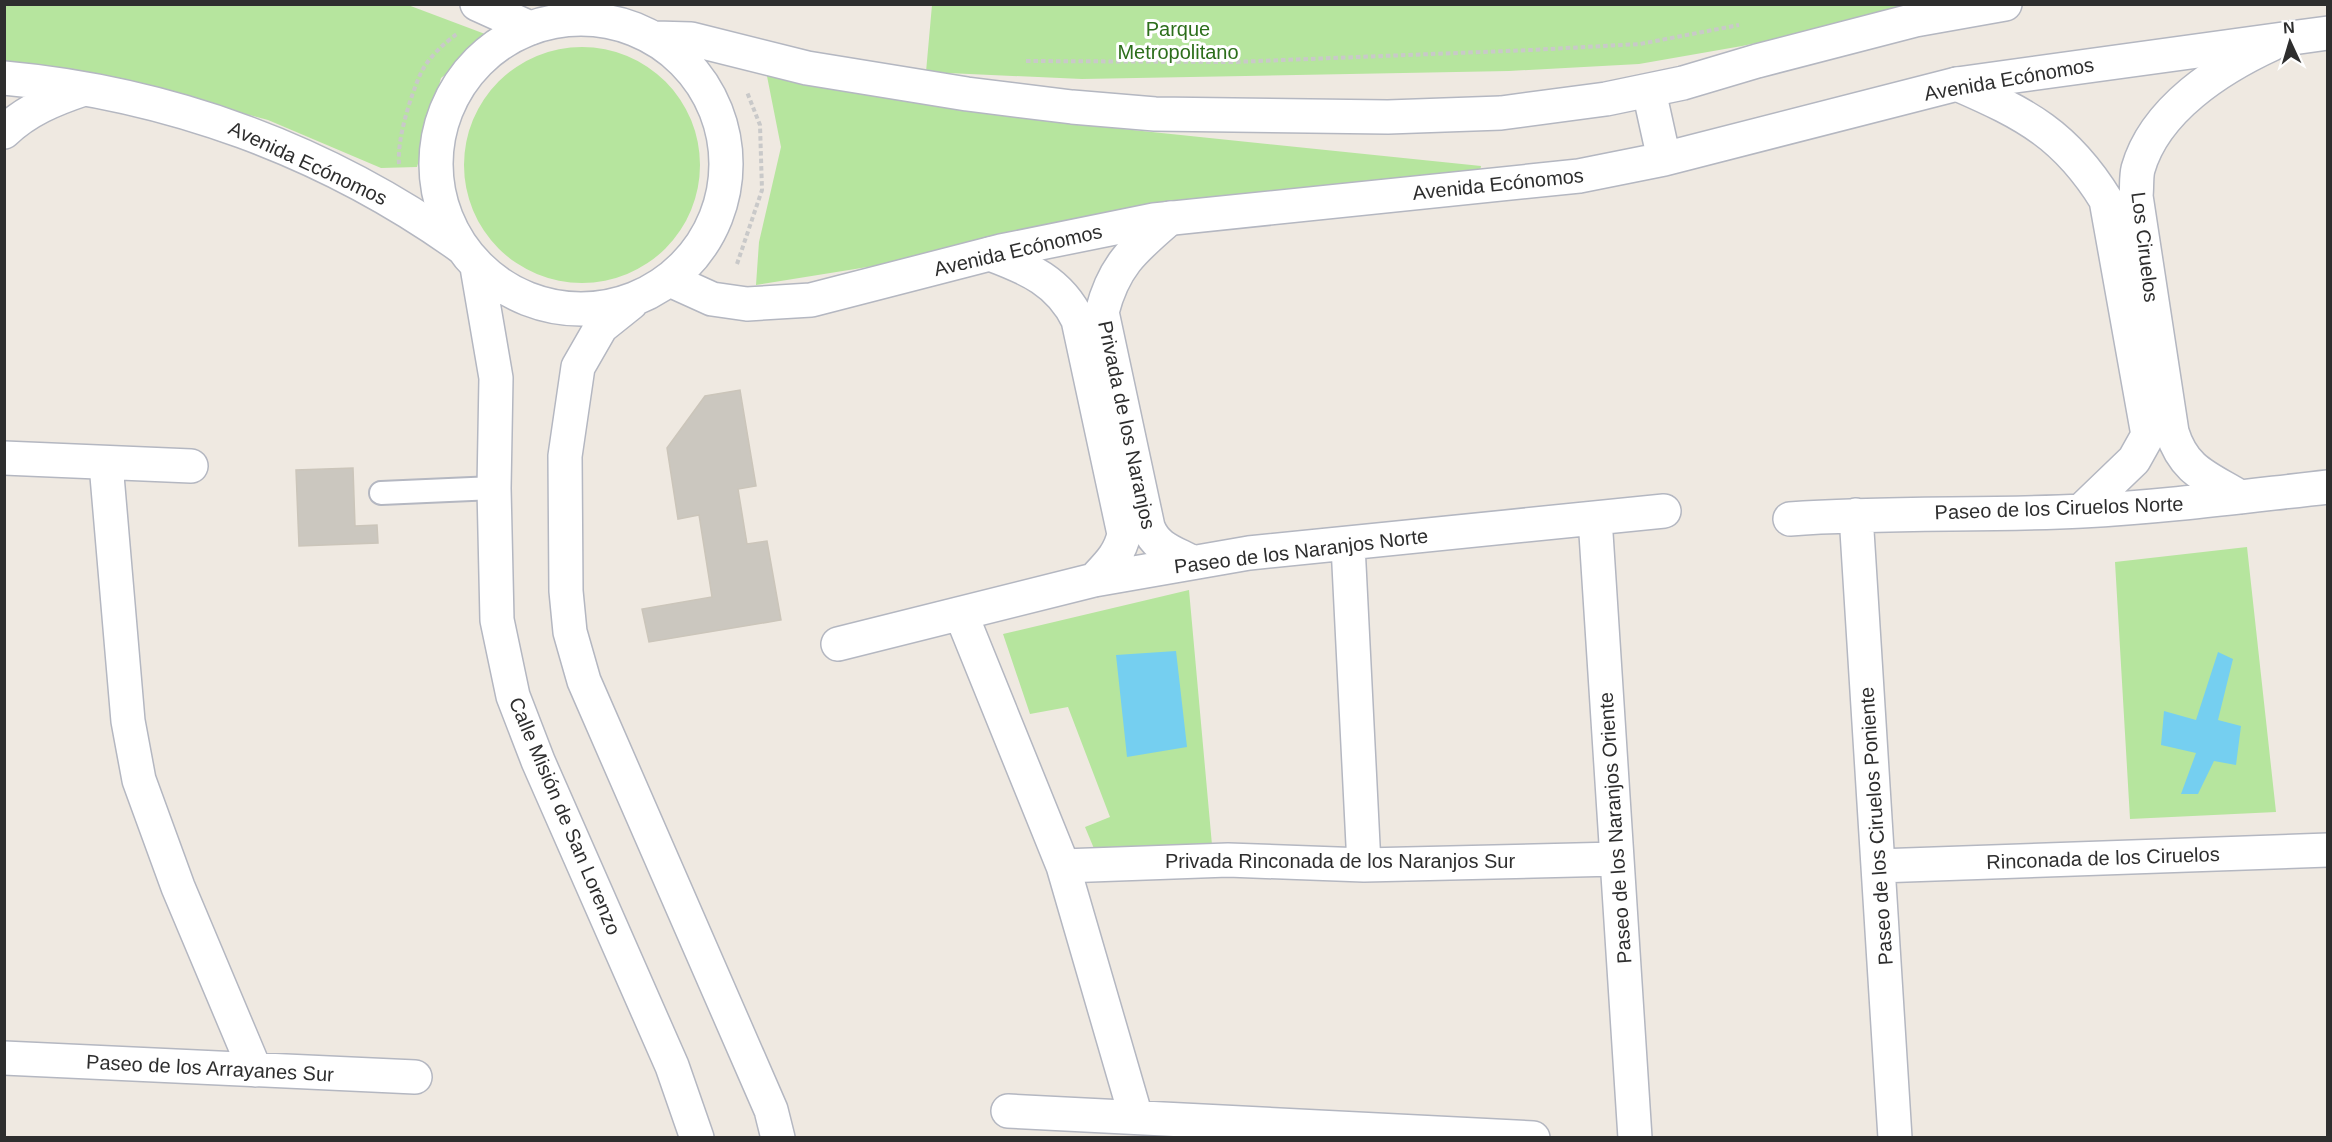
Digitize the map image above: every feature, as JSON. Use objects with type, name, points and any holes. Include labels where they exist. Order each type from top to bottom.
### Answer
[{"type":"street","points":[[655,38],[691,39],[731,47],[807,68],[967,94],[1155,114],[1388,117],[1501,113],[1683,84],[1860,34],[2004,4]]},
{"type":"street","points":[[484,8],[530,28]]},
{"type":"street","points":[[469,256],[443,212],[435,175],[437,138],[449,102],[469,71],[497,45],[530,28],[558,20],[587,18],[615,22],[655,38],[687,63],[711,96],[725,135],[727,176],[718,216],[699,251],[670,280],[634,300],[601,327],[578,367],[565,456],[566,591],[570,632],[584,681],[771,1110],[778,1137]]},
{"type":"street","name":"Avenida Ecónomos","points":[[670,280],[712,298],[747,304],[811,300],[990,254],[1170,218],[1579,176],[1664,159],[1957,84],[2328,33]]},
{"type":"street","name":"Los Ciruelos","points":[[2240,497],[2191,468],[2178,453],[2136,196],[2138,169],[2157,134],[2192,92],[2239,59],[2289,37]]},
{"type":"street","name":"Avenida Ecónomos","points":[[4,78],[85,88],[162,105],[270,140],[357,181],[402,207],[469,256],[511,292],[551,306],[593,309],[634,300]]},
{"type":"street","name":"Los Ciruelos","points":[[1957,84],[2007,106],[2047,129],[2091,175],[2106,200],[2148,435],[2134,460],[2081,511]]},
{"type":"street","points":[[4,132],[31,111],[85,88]]},
{"type":"street","points":[[1649,90],[1664,159]]},
{"type":"street","name":"Privada de los Naranjos","points":[[1170,218],[1129,253],[1108,289],[1102,312],[1148,527],[1152,538],[1161,548],[1192,562]]},
{"type":"street","name":"Privada de los Naranjos","points":[[990,254],[1031,270],[1053,285],[1070,303],[1078,320],[1124,534],[1122,546],[1094,580]]},
{"type":"street","name":"Calle Misión de San Lorenzo","points":[[469,256],[496,378],[494,488],[497,620],[513,696],[538,761],[672,1066],[697,1137]]},
{"type":"street","points":[[8,455],[106,464],[190,466]]},
{"type":"street","points":[[106,464],[128,721],[139,780],[178,887],[255,1070]]},
{"type":"street","name":"Paseo de los Ciruelos Norte","points":[[1790,519],[1856,515],[2081,511],[2328,487]]},
{"type":"street","name":"Paseo de los Naranjos Norte","points":[[838,644],[1094,580],[1192,562],[1249,553],[1348,545],[1664,511]]},
{"type":"street","name":"Paseo de los Ciruelos Poniente","points":[[1856,515],[1895,1137]]},
{"type":"street","name":"Paseo de los Naranjos Oriente","points":[[1595,518],[1635,1137]]},
{"type":"street","points":[[1348,545],[1364,865]]},
{"type":"street","points":[[961,614],[1063,866],[1136,1117]]},
{"type":"street","name":"Rinconada de los Ciruelos","points":[[1878,866],[2328,849]]},
{"type":"street","name":"Privada Rinconada de los Naranjos Sur","points":[[1063,866],[1228,860],[1364,865],[1617,858]]},
{"type":"street","name":"Paseo de los Arrayanes Sur","points":[[4,1058],[414,1077]]},
{"type":"street","points":[[1008,1111],[1533,1137]]},
{"type":"lane","points":[[381,493],[494,488]]},
{"type":"path","points":[[402,207],[398,148],[421,73],[448,40],[484,8]]},
{"type":"path","points":[[1021,61],[1234,62],[1532,50],[1640,44],[1741,24]]},
{"type":"path","points":[[712,298],[741,259],[762,189],[759,125],[731,47]]},
{"type":"green space","points":[[4,5],[408,5],[493,37],[441,78],[417,167],[381,168],[268,120],[95,73],[5,67]]},
{"type":"green space","name":"Parque Metropolitano","points":[[932,5],[1937,5],[1742,46],[1639,64],[1509,71],[1082,79],[926,72]]},
{"type":"green space","points":[[570,47],[594,47],[616,52],[638,61],[666,81],[680,99],[691,120],[698,142],[700,165],[698,188],[691,210],[680,231],[666,249],[638,269],[616,278],[594,283],[570,283],[548,278],[526,269],[498,249],[478,221],[469,199],[464,177],[464,153],[469,131],[478,109],[498,81],[526,61],[548,52]]},
{"type":"green space","points":[[765,66],[1094,126],[1481,166],[1479,178],[942,255],[756,285],[759,242],[781,147]]},
{"type":"green space","points":[[2247,547],[2276,812],[2130,819],[2115,562]]},
{"type":"green space","points":[[1189,590],[1212,845],[1095,851],[1085,827],[1110,817],[1068,707],[1030,714],[1003,634]]},
{"type":"water","points":[[1176,651],[1187,747],[1127,757],[1116,655]]},
{"type":"water","points":[[2218,652],[2233,659],[2218,720],[2241,726],[2236,765],[2214,761],[2198,794],[2181,794],[2196,753],[2161,745],[2164,711],[2196,720]]},
{"type":"building","points":[[740,390],[756,486],[738,489],[747,544],[767,541],[781,620],[649,642],[642,609],[712,597],[699,515],[678,519],[667,448],[705,396]]},
{"type":"building","points":[[353,468],[355,526],[377,525],[378,543],[299,546],[296,470]]}]
